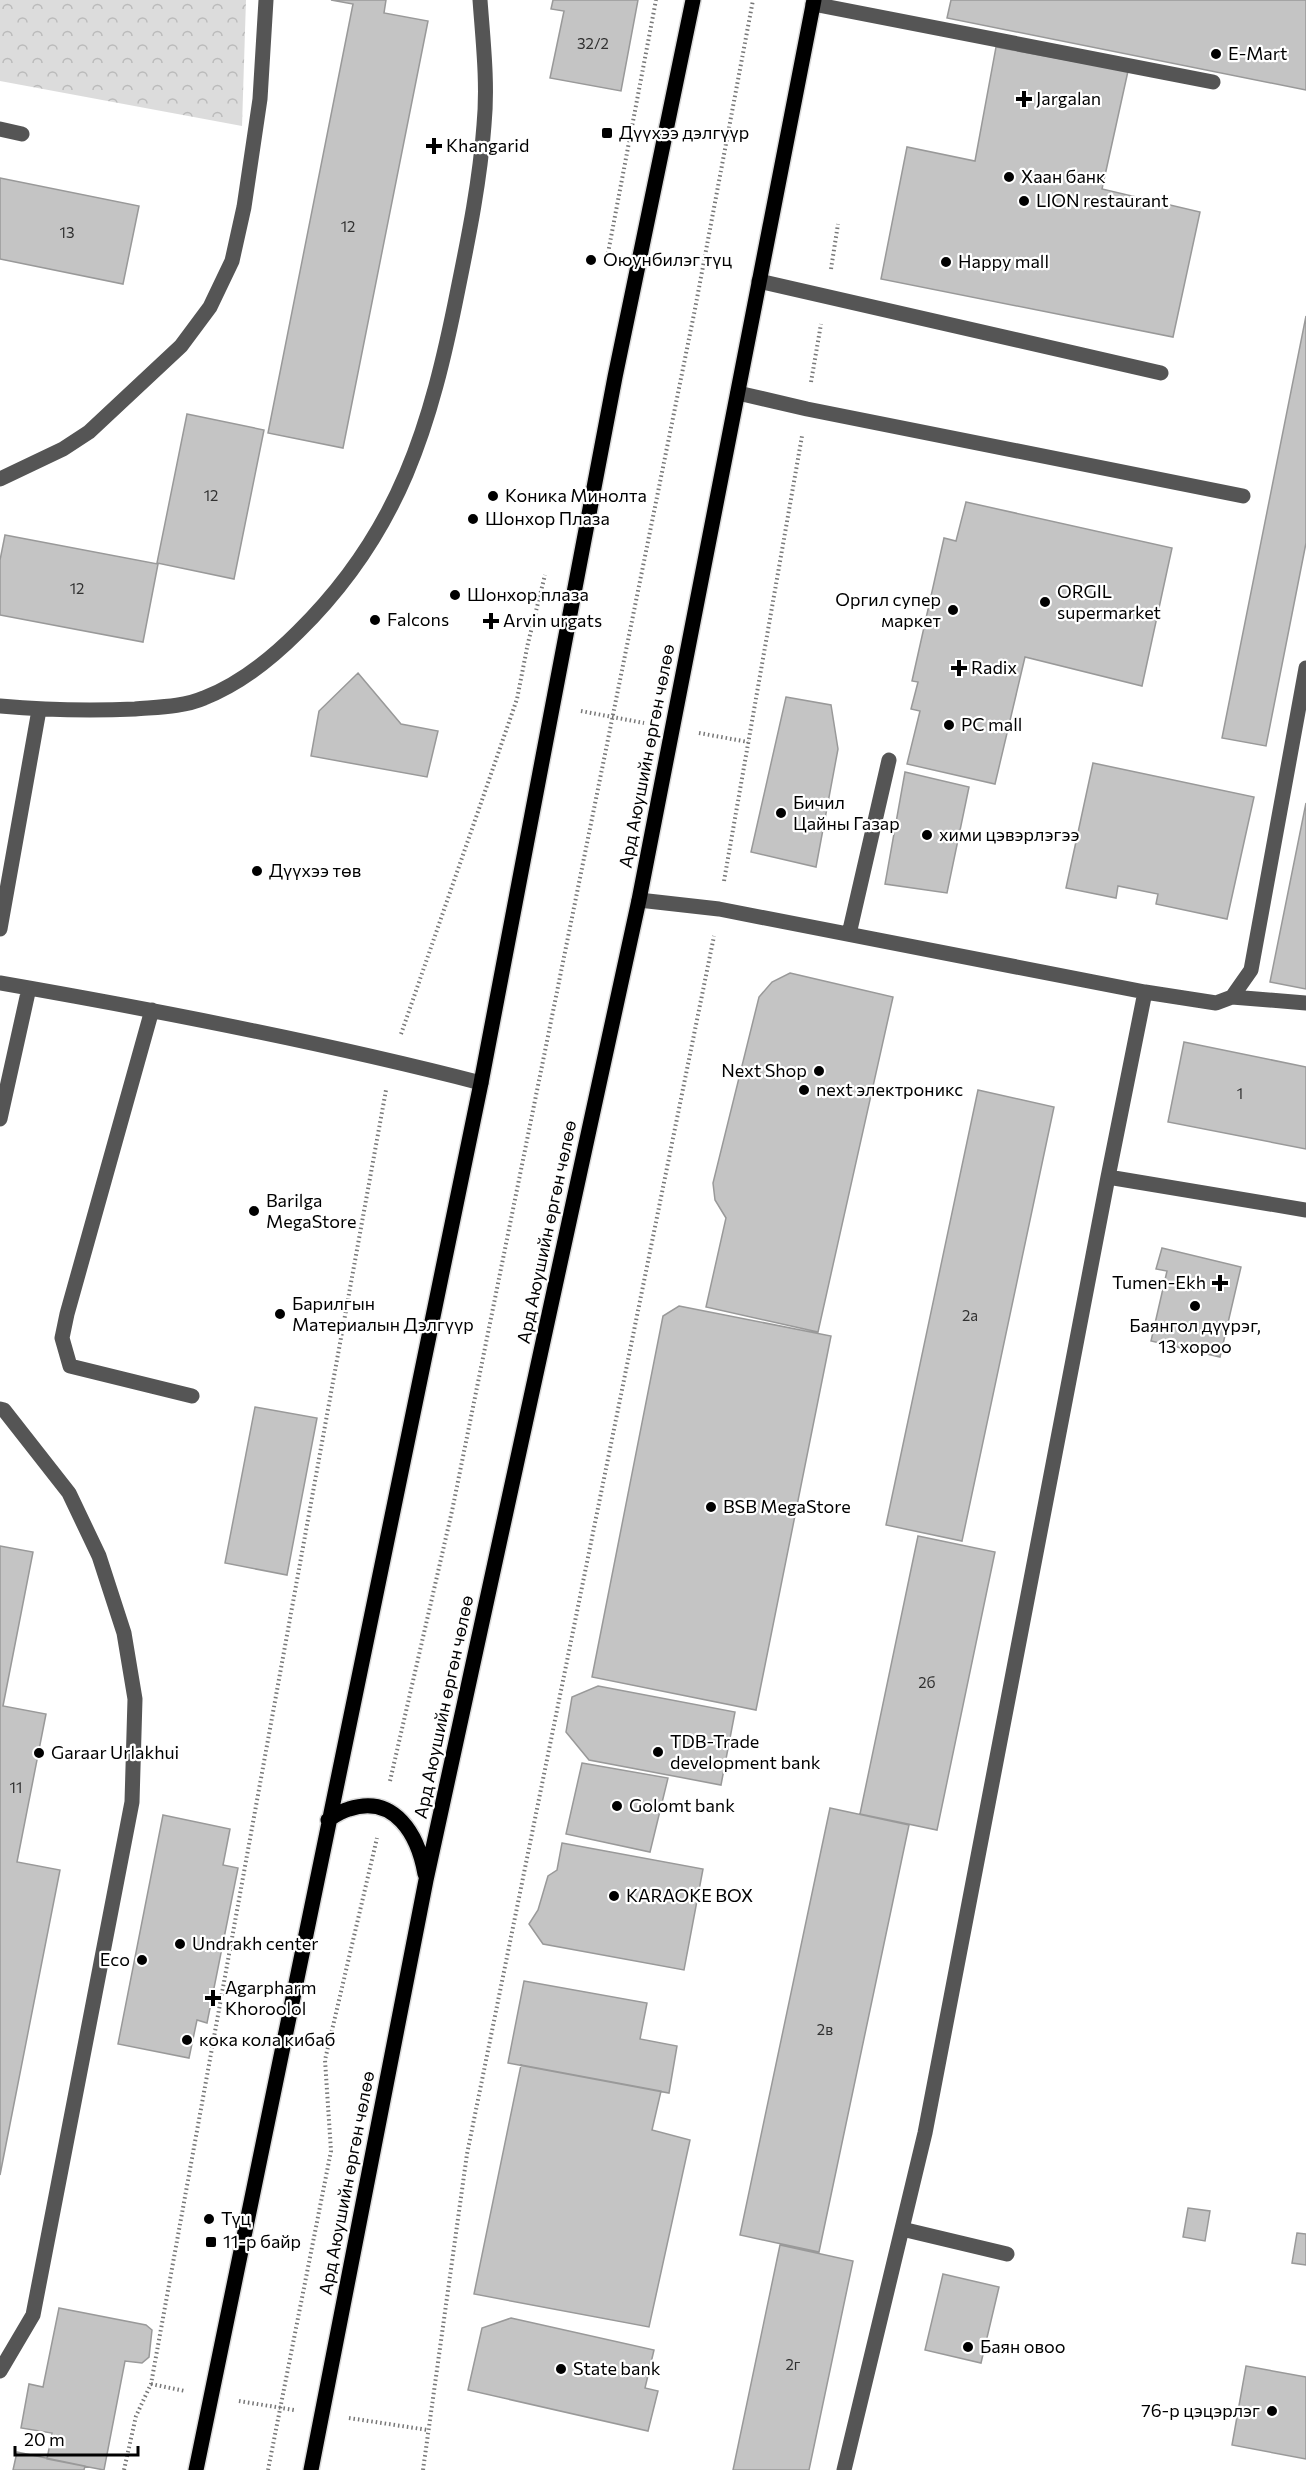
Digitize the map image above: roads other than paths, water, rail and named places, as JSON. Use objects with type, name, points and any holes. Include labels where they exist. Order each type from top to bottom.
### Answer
[{"type":"main road","points":[[196,2470],[481,1083],[615,377],[693,0]]},
{"type":"main road","name":"Ард Аюушийн өргөн чөлөө","points":[[311,2470],[426,1880],[639,900],[814,2]]},
{"type":"main road","points":[[328,1820],[348,1809],[367,1806],[391,1810],[402,1821],[417,1843],[426,1880]]},
{"type":"street","points":[[0,479],[63,449],[89,432],[181,346],[210,307],[232,261],[244,207],[260,99],[266,0]]},
{"type":"street","points":[[0,706],[39,710],[108,710],[168,706],[203,699],[268,660],[328,602],[365,553],[394,503],[420,441],[449,334],[471,224],[484,123],[484,52],[480,0]]},
{"type":"street","points":[[814,2],[1213,82]]},
{"type":"street","points":[[0,129],[22,134]]},
{"type":"street","points":[[759,281],[1161,373]]},
{"type":"street","points":[[738,393],[807,409],[1243,496]]},
{"type":"street","points":[[1232,997],[1251,970],[1306,668]]},
{"type":"street","points":[[0,929],[39,710]]},
{"type":"street","points":[[849,934],[889,760]]},
{"type":"street","points":[[639,900],[719,909],[1145,992],[1216,1003],[1232,997],[1306,1003]]},
{"type":"street","points":[[0,983],[152,1010],[392,1060],[481,1083]]},
{"type":"street","points":[[0,1119],[29,988]]},
{"type":"street","points":[[844,2470],[925,2133],[1145,992]]},
{"type":"street","points":[[152,1010],[66,1314],[62,1338],[70,1366],[192,1396]]},
{"type":"street","points":[[1108,1177],[1306,1210]]},
{"type":"street","points":[[0,1409],[4,1410],[69,1493],[99,1556],[124,1633],[135,1699],[132,1802],[33,2314],[0,2371]]},
{"type":"street","points":[[902,2229],[1007,2254]]},
{"type":"place","name":"E-Mart","points":[[1216,54]]},
{"type":"place","name":"Jargalan","points":[[1024,99]]},
{"type":"place","name":"Дүүхээ дэлгүүр","points":[[607,133]]},
{"type":"place","name":"Khangarid","points":[[434,146]]},
{"type":"place","name":"Хаан банк","points":[[1009,177]]},
{"type":"place","name":"LION restaurant","points":[[1024,201]]},
{"type":"place","name":"Оюунбилэг түц","points":[[591,260]]},
{"type":"place","name":"Happy mall","points":[[946,262]]},
{"type":"place","name":"Коника Минолта","points":[[493,496]]},
{"type":"place","name":"Шонхор Плаза","points":[[473,519]]},
{"type":"place","name":"Шонхор плаза","points":[[455,595]]},
{"type":"place","name":"ORGIL supermarket","points":[[1045,602]]},
{"type":"place","name":"Оргил супер маркет","points":[[953,610]]},
{"type":"place","name":"Falcons","points":[[375,620]]},
{"type":"place","name":"Arvin urgats","points":[[491,621]]},
{"type":"place","name":"Radix","points":[[959,668]]},
{"type":"place","name":"PC mall","points":[[949,725]]},
{"type":"place","name":"Бичил Цайны Газар","points":[[781,813]]},
{"type":"place","name":"хими цэвэрлэгээ","points":[[927,835]]},
{"type":"place","name":"Дүүхээ төв","points":[[257,871]]},
{"type":"place","name":"Next Shop","points":[[819,1071]]},
{"type":"place","name":"next электроникс","points":[[804,1090]]},
{"type":"place","name":"Barilga MegaStore","points":[[254,1211]]},
{"type":"place","name":"Tumen-Ekh","points":[[1220,1283]]},
{"type":"place","name":"Баянгол дүүрэг, 13 хороо","points":[[1195,1306]]},
{"type":"place","name":"Барилгын Материалын Дэлгүүр","points":[[280,1314]]},
{"type":"place","name":"BSB MegaStore","points":[[711,1507]]},
{"type":"place","name":"TDB-Trade development bank","points":[[658,1752]]},
{"type":"place","name":"Garaar Urlakhui","points":[[39,1753]]},
{"type":"place","name":"Golomt bank","points":[[617,1806]]},
{"type":"place","name":"KARAOKE BOX","points":[[614,1896]]},
{"type":"place","name":"Undrakh center","points":[[180,1944]]},
{"type":"place","name":"Eco","points":[[142,1960]]},
{"type":"place","name":"Agarpharm Khoroolol","points":[[213,1998]]},
{"type":"place","name":"кока кола кибаб","points":[[187,2040]]},
{"type":"place","name":"Түц","points":[[209,2219]]},
{"type":"place","name":"11-р байр","points":[[211,2242]]},
{"type":"place","name":"Баян овоо","points":[[968,2347]]},
{"type":"place","name":"State bank","points":[[561,2369]]},
{"type":"place","name":"76-р цэцэрлэг","points":[[1272,2411]]}]
